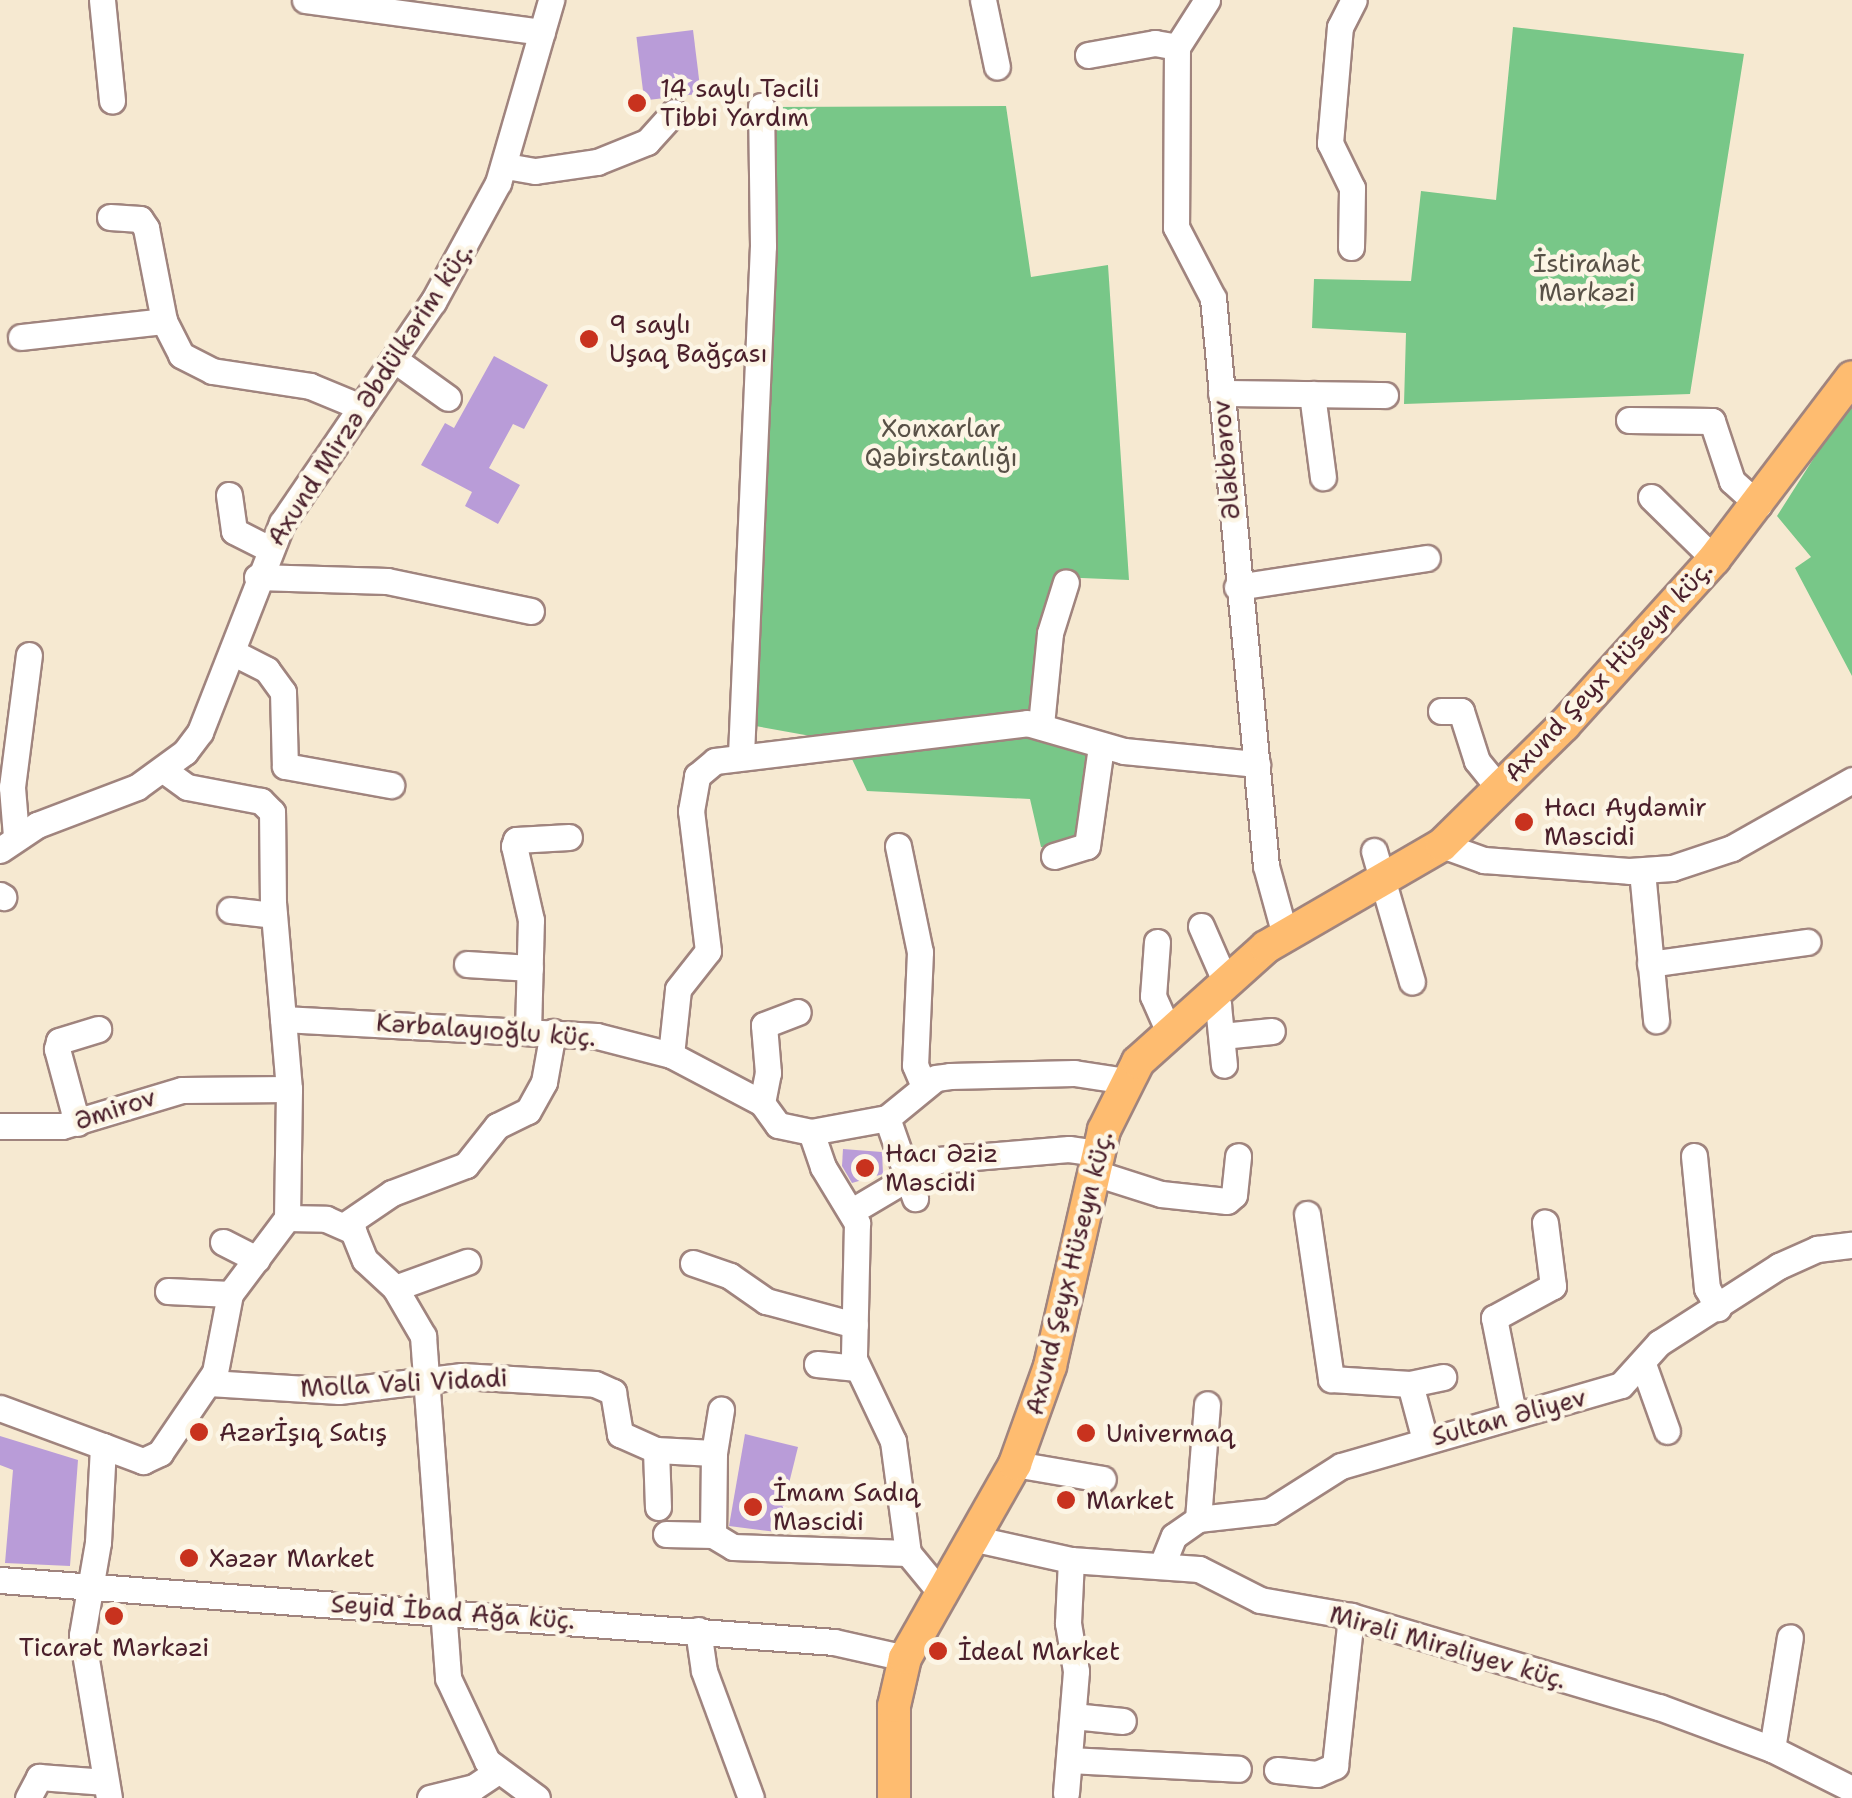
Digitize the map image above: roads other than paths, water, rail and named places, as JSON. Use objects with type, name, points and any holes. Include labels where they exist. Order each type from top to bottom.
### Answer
[{"type":"main road","name":"Axund Şeyx Hüseyn küç.","points":[[894,1798],[894,1706],[904,1658],[940,1593],[976,1540],[1015,1464],[1050,1366],[1095,1162],[1126,1081],[1168,1030],[1285,935],[1379,866],[1442,845],[1615,672],[1714,559],[1759,505],[1852,376]]},
{"type":"street","points":[[102,0],[112,101]]},
{"type":"street","points":[[304,0],[542,32]]},
{"type":"street","name":"Axund Mirzə Əbdülkərim küç.","points":[[6,840],[164,770],[200,732],[270,550],[466,248],[506,166],[551,0]]},
{"type":"street","points":[[983,0],[997,67]]},
{"type":"street","points":[[1088,55],[1155,43],[1177,47],[1208,0]]},
{"type":"street","points":[[1343,2],[1330,142],[1352,188],[1351,247]]},
{"type":"street","name":"Ələkbərov","points":[[1177,47],[1176,227],[1213,298],[1266,866],[1285,935]]},
{"type":"street","points":[[741,755],[763,246],[761,106]]},
{"type":"street","points":[[506,166],[535,171],[597,162],[647,142],[674,112]]},
{"type":"street","points":[[110,217],[140,220],[146,228],[164,320],[181,354],[192,362],[310,386],[361,407]]},
{"type":"street","points":[[21,337],[164,320]]},
{"type":"street","points":[[394,360],[448,398]]},
{"type":"street","points":[[1221,393],[1384,395]]},
{"type":"street","points":[[1312,394],[1323,477]]},
{"type":"street","points":[[1630,420],[1712,421],[1732,480],[1759,505]]},
{"type":"street","points":[[229,495],[234,531],[270,550]]},
{"type":"street","points":[[1651,497],[1714,559]]},
{"type":"street","points":[[1237,587],[1427,558]]},
{"type":"street","points":[[257,577],[387,580],[532,611]]},
{"type":"street","points":[[1041,725],[1050,632],[1066,582]]},
{"type":"street","points":[[232,652],[266,670],[283,692],[285,766],[391,785]]},
{"type":"street","points":[[6,840],[28,655]]},
{"type":"street","points":[[1441,711],[1462,712],[1477,761],[1498,788]]},
{"type":"street","points":[[672,1055],[678,989],[708,952],[692,795],[705,767],[741,755],[830,751],[1041,725],[1102,746],[1257,764]]},
{"type":"street","points":[[1054,856],[1087,846],[1102,746]]},
{"type":"street","points":[[0,1408],[153,1461],[209,1383],[230,1294],[287,1218],[289,1089],[267,804],[187,787],[164,770]]},
{"type":"street","points":[[1442,845],[1484,860],[1642,871],[1732,848],[1852,780]]},
{"type":"street","points":[[287,1218],[345,1225],[392,1193],[466,1165],[497,1126],[528,1111],[544,1082],[530,968],[531,920],[516,840],[569,836]]},
{"type":"street","points":[[898,846],[921,963],[915,1065],[924,1086]]},
{"type":"street","points":[[1379,866],[1412,982]]},
{"type":"street","points":[[1642,871],[1656,1020]]},
{"type":"street","points":[[230,910],[274,915]]},
{"type":"street","points":[[1201,926],[1217,987],[1224,1065]]},
{"type":"street","points":[[1157,942],[1153,996],[1168,1030]]},
{"type":"street","points":[[1650,964],[1807,942]]},
{"type":"street","points":[[467,964],[530,968]]},
{"type":"street","points":[[762,1103],[768,1073],[764,1024],[798,1012]]},
{"type":"street","name":"Kərbalayıoğlu küç.","points":[[282,1019],[540,1032],[672,1055],[762,1103],[778,1125],[811,1132]]},
{"type":"street","points":[[76,1124],[57,1048],[59,1041],[98,1029]]},
{"type":"street","points":[[1222,1036],[1272,1032]]},
{"type":"street","points":[[940,1593],[908,1553],[893,1441],[857,1368],[855,1325],[860,1262],[852,1212],[823,1167],[811,1132],[887,1118],[936,1078],[1074,1072],[1126,1081]]},
{"type":"street","name":"Əmirov","points":[[0,1126],[76,1124],[156,1094],[289,1089]]},
{"type":"street","points":[[887,1118],[912,1187]]},
{"type":"street","points":[[852,1212],[912,1187],[964,1155],[1095,1162],[1161,1194],[1227,1201],[1234,1196],[1238,1156]]},
{"type":"street","points":[[1694,1156],[1708,1288],[1718,1308]]},
{"type":"street","points":[[1308,1214],[1330,1379],[1410,1384],[1442,1377]]},
{"type":"street","points":[[1513,1413],[1494,1318],[1552,1286],[1545,1223]]},
{"type":"street","points":[[345,1225],[365,1260],[395,1288],[424,1336],[431,1380],[439,1611],[448,1678],[473,1740],[498,1771],[537,1798]]},
{"type":"street","points":[[223,1242],[257,1258]]},
{"type":"street","name":"Sultan Əliyev","points":[[1198,1519],[1270,1511],[1324,1474],[1513,1413],[1610,1390],[1644,1364],[1659,1343],[1800,1254],[1852,1245]]},
{"type":"street","points":[[395,1288],[466,1262]]},
{"type":"street","points":[[693,1263],[730,1276],[766,1301],[855,1325]]},
{"type":"street","points":[[168,1291],[230,1294]]},
{"type":"street","points":[[816,1364],[857,1368]]},
{"type":"street","points":[[1644,1364],[1667,1431]]},
{"type":"street","name":"Molla Vəli Vidadi","points":[[209,1383],[339,1391],[496,1376],[596,1384],[613,1392],[620,1434],[656,1450]]},
{"type":"street","points":[[1410,1384],[1425,1440]]},
{"type":"street","points":[[1162,1565],[1174,1536],[1198,1519],[1207,1404]]},
{"type":"street","points":[[713,1535],[714,1454],[721,1410]]},
{"type":"street","points":[[28,1798],[39,1776],[108,1790],[84,1651],[102,1446]]},
{"type":"street","points":[[658,1508],[656,1450],[714,1454]]},
{"type":"street","points":[[1015,1464],[1103,1479]]},
{"type":"street","points":[[666,1534],[713,1535],[733,1547],[908,1553]]},
{"type":"street","name":"Mirəli Mirəliyev küç.","points":[[976,1540],[1070,1560],[1162,1565],[1216,1574],[1260,1600],[1350,1616],[1660,1707],[1772,1748],[1852,1788]]},
{"type":"street","points":[[1066,1793],[1073,1716],[1070,1560]]},
{"type":"street","name":"Seyid İbad Ağa küç.","points":[[0,1580],[698,1630],[834,1642],[904,1658]]},
{"type":"street","points":[[1276,1770],[1317,1774],[1335,1766],[1350,1616]]},
{"type":"street","points":[[698,1630],[704,1671],[752,1798]]},
{"type":"street","points":[[1772,1748],[1790,1637]]},
{"type":"street","points":[[1073,1716],[1123,1721]]},
{"type":"street","points":[[1069,1760],[1238,1769]]},
{"type":"street","points":[[430,1798],[474,1787],[498,1771]]},
{"type":"place","name":"14 saylı Təcili Tibbi Yardım","points":[[637,103]]},
{"type":"place","name":"9 saylı Uşaq Bağçası","points":[[589,339]]},
{"type":"place","name":"Hacı Aydəmir Məscidi","points":[[1524,822]]},
{"type":"place","name":"Hacı Əziz Məscidi","points":[[865,1168]]},
{"type":"place","name":"Azərİşıq Satış","points":[[199,1432]]},
{"type":"place","name":"Univermaq","points":[[1086,1433]]},
{"type":"place","name":"Market","points":[[1066,1500]]},
{"type":"place","name":"İmam Sadıq Məscidi","points":[[753,1507]]},
{"type":"place","name":"Xəzər Market","points":[[189,1558]]},
{"type":"place","name":"Ticarət Mərkəzi","points":[[114,1616]]},
{"type":"place","name":"İdeal Market","points":[[938,1651]]},
{"type":"park label","name":"İstirahət Mərkəzi","points":[[1587,278]]},
{"type":"park label","name":"Xonxarlar Qəbirstanlığı","points":[[941,444]]}]
